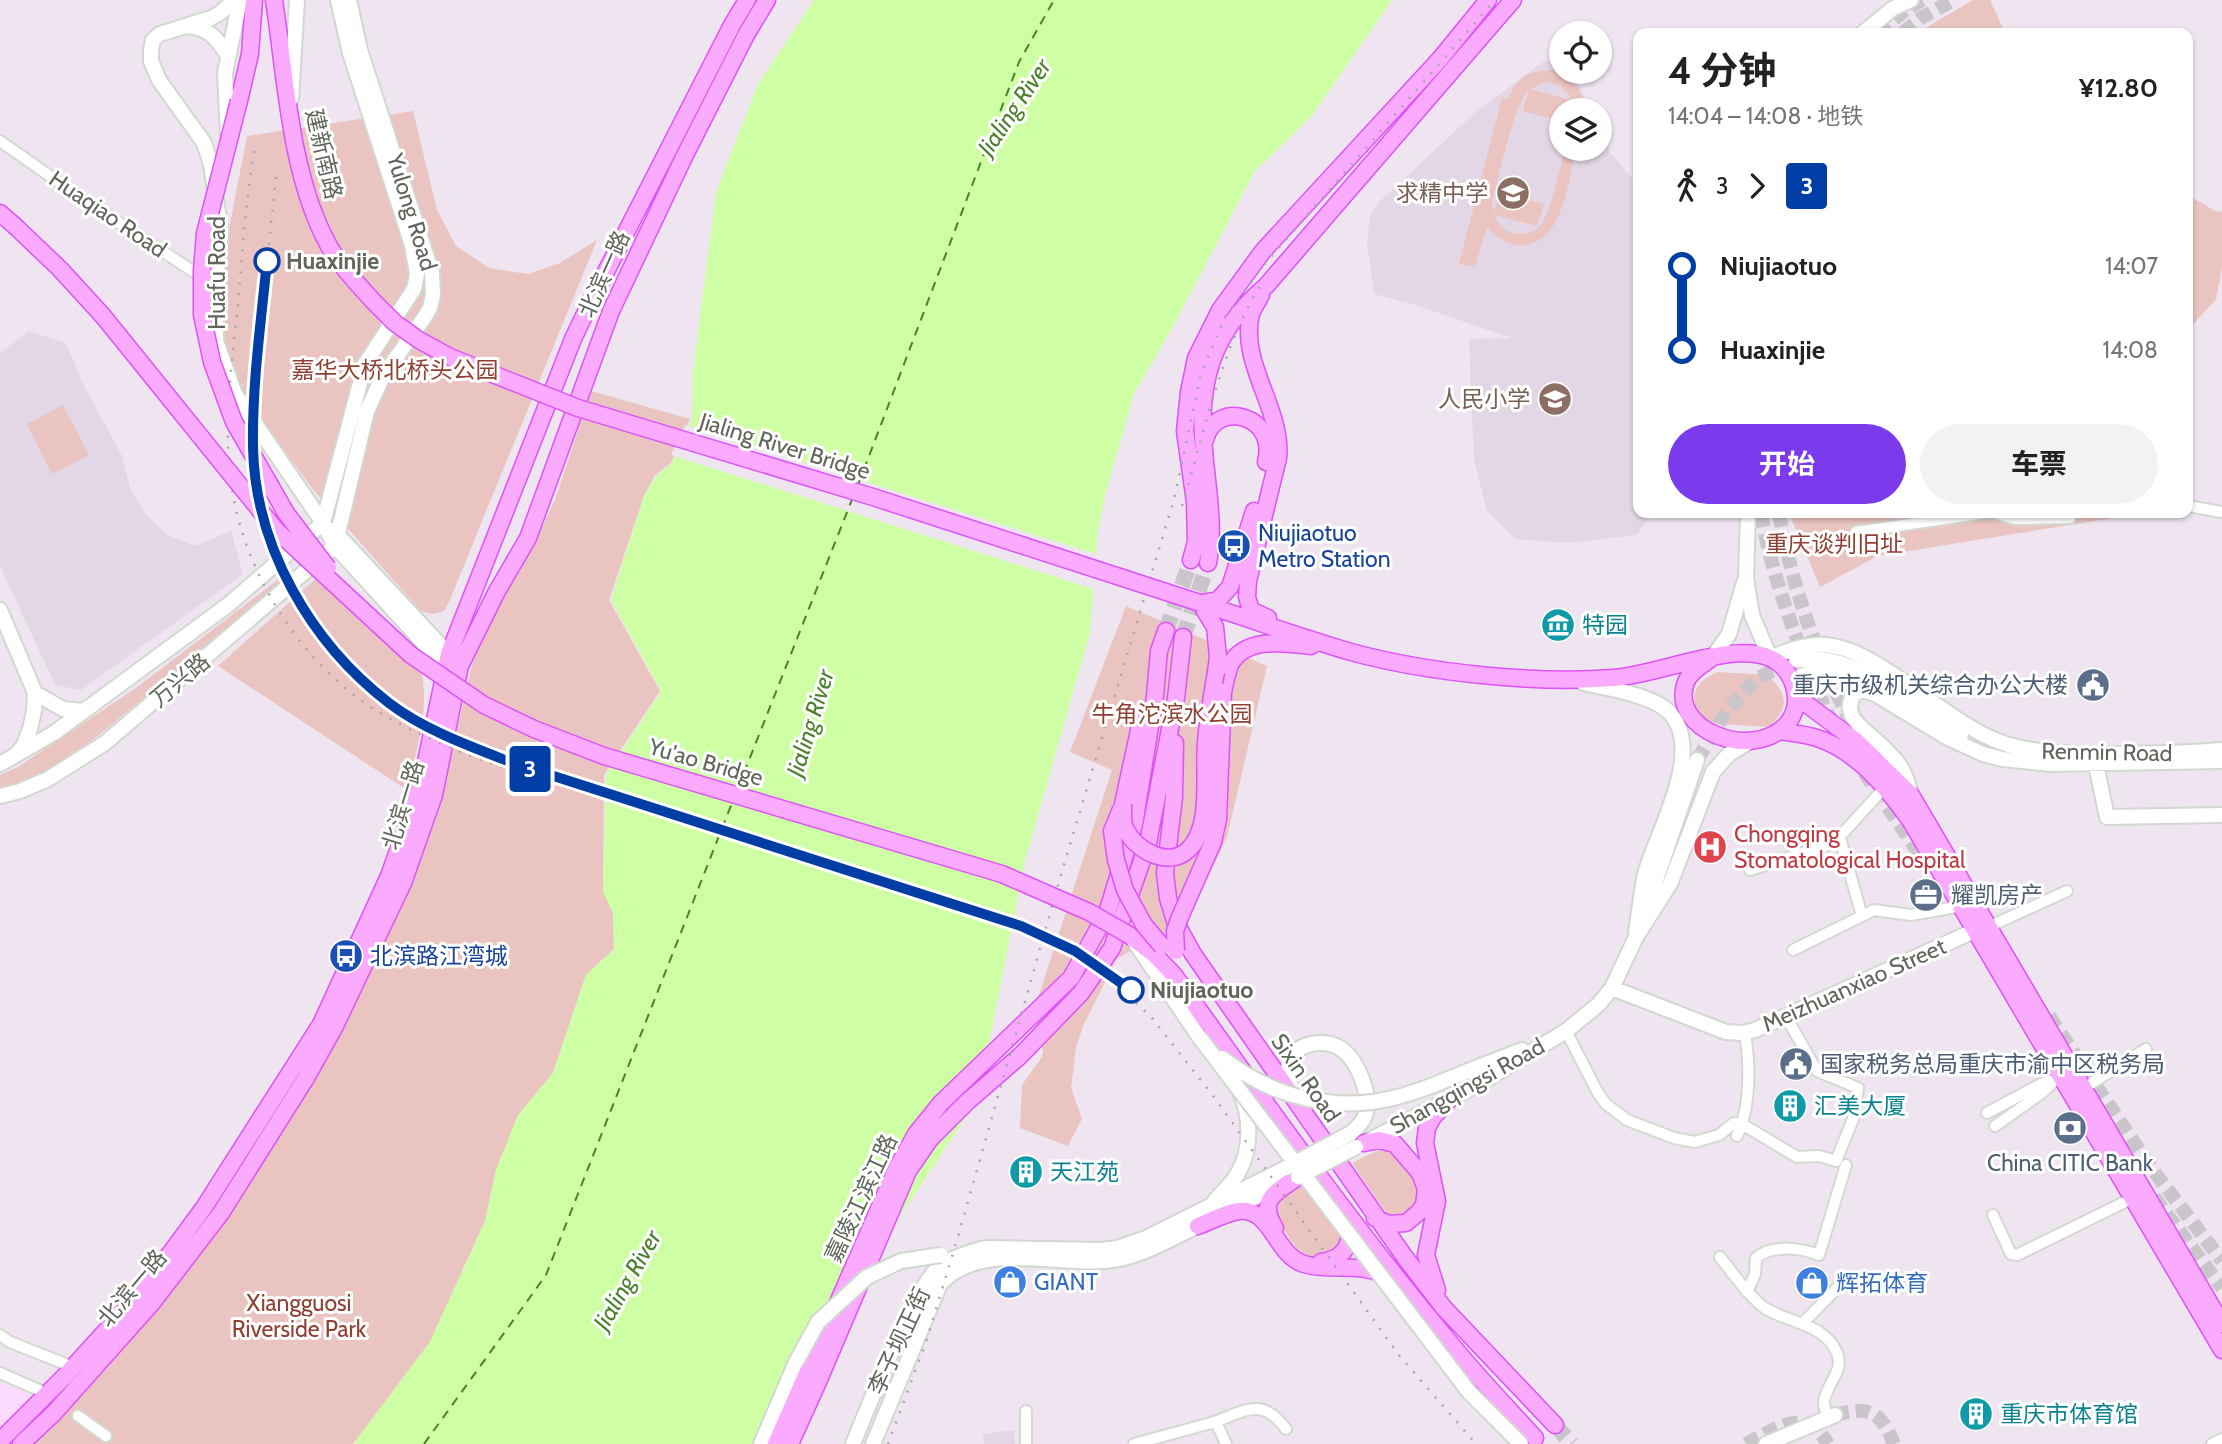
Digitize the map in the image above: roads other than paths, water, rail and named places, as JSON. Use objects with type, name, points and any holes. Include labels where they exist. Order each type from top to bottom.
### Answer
[{"type":"main road","name":"Huafu Road","points":[[235,0],[211,18],[160,34],[153,40],[150,50],[151,61],[159,80],[204,143],[211,164],[220,233],[216,341],[235,394],[323,523],[453,667]]},
{"type":"main road","points":[[232,101],[224,86],[240,0]]},
{"type":"main road","points":[[254,0],[250,54],[232,101],[229,144],[205,233],[202,315],[212,362],[234,422],[286,513],[358,605]]},
{"type":"main road","name":"建新南路","points":[[274,0],[304,185],[330,248],[373,301]]},
{"type":"main road","points":[[291,111],[297,0]]},
{"type":"main road","name":"Yulong Road","points":[[323,523],[365,364],[408,303],[417,274],[412,245],[350,53],[338,0]]},
{"type":"main road","name":"Yulong Road","points":[[337,540],[367,411],[375,390],[424,318],[433,295],[428,257],[360,50],[349,0]]},
{"type":"main road","name":"北滨一路","points":[[0,1441],[74,1367],[144,1289],[203,1209],[321,1024],[389,876],[420,789],[453,667],[501,526],[573,339],[747,0]]},
{"type":"main road","name":"北滨一路","points":[[21,1444],[54,1413],[152,1303],[221,1213],[306,1078],[335,1026],[403,883],[434,795],[453,667],[528,538],[611,311],[684,157],[746,35],[767,0]]},
{"type":"main road","points":[[1191,560],[1196,542],[1195,502],[1185,431],[1189,392],[1196,358],[1220,310],[1264,251],[1440,59],[1488,0]]},
{"type":"main road","points":[[1208,563],[1212,528],[1203,447],[1204,389],[1212,360],[1231,322],[1243,305],[1266,286],[1454,72],[1513,0]]},
{"type":"main road","points":[[1869,28],[1892,9],[1911,0]]},
{"type":"main road","points":[[179,26],[193,26],[209,32],[220,42],[228,55]]},
{"type":"main road","points":[[0,214],[60,269],[103,316],[276,530],[358,605]]},
{"type":"main road","points":[[1266,286],[1251,314],[1251,344],[1254,364],[1277,429],[1279,444],[1278,458],[1248,581],[1248,604],[1256,613],[1352,652]]},
{"type":"main road","name":"Jialing River Bridge","points":[[373,301],[395,323],[419,340],[463,363],[565,403],[873,497],[1352,652]]},
{"type":"main road","points":[[1123,804],[1125,829],[1137,846],[1152,855],[1171,858],[1186,852],[1197,840],[1204,818],[1206,743],[1218,657],[1215,627],[1207,605],[1227,592],[1233,579],[1250,529],[1268,456],[1268,443],[1263,429],[1234,417],[1217,420],[1211,425],[1203,447]]},
{"type":"main road","points":[[1748,518],[1746,578],[1752,615],[1770,658]]},
{"type":"main road","name":"万兴路","points":[[7,761],[83,711],[228,605],[323,523]]},
{"type":"main road","points":[[501,526],[504,536],[510,540],[528,538]]},
{"type":"main road","name":"万兴路","points":[[0,796],[48,779],[105,743],[337,540]]},
{"type":"main road","points":[[1572,681],[1640,674],[1713,657],[1749,654],[1770,658],[1785,669],[1797,697],[1795,710],[1788,722],[1769,738],[1749,742],[1727,740],[1709,733],[1693,719],[1684,701],[1686,682],[1695,670],[1713,657],[1729,634],[1746,578]]},
{"type":"main road","name":"Yu'ao Bridge","points":[[358,605],[411,655],[484,705],[534,729],[604,756],[1002,874],[1089,912],[1129,934],[1177,972]]},
{"type":"main road","points":[[0,610],[35,693],[34,711],[24,745],[7,761]]},
{"type":"main road","points":[[1166,631],[1123,804],[1112,831],[1116,860],[1125,890],[1144,925],[1169,949],[1177,972]]},
{"type":"main road","points":[[1176,698],[1183,637]]},
{"type":"main road","points":[[1169,949],[1213,842],[1218,819],[1223,692],[1230,666],[1238,653],[1250,647],[1279,642],[1352,652],[1402,664],[1453,671],[1572,681],[1662,706],[1676,722],[1683,740],[1681,771],[1645,875],[1636,937]]},
{"type":"main road","name":"Renmin Road","points":[[1770,658],[1793,648],[1819,645],[1847,651],[1873,661],[1974,731],[2028,750],[2086,754],[2176,754],[2222,750]]},
{"type":"main road","name":"嘉陵江滨江路","points":[[776,1444],[897,1170],[916,1134],[942,1103],[1071,978],[1107,913],[1134,825],[1155,696],[1159,651]]},
{"type":"main road","points":[[1796,660],[1827,660],[1849,666],[1886,685],[1969,739],[2026,763]]},
{"type":"main road","name":"Renmin Road","points":[[1791,680],[1806,672],[1824,670],[1844,675],[1966,746],[1993,756],[2026,763],[2095,765],[2222,761]]},
{"type":"main road","points":[[1879,695],[1864,690],[1855,693],[1850,702],[1851,715],[1901,766],[1911,795],[1983,929],[2057,1080],[2133,1198],[2222,1350]]},
{"type":"main road","points":[[35,693],[63,709],[83,711]]},
{"type":"main road","points":[[1797,697],[1856,741],[1911,795]]},
{"type":"main road","name":"嘉陵江滨江路","points":[[790,1444],[908,1171],[930,1139],[967,1102],[1020,1056],[1081,993],[1112,948],[1147,842],[1176,698]]},
{"type":"main road","name":"Sixin Road","points":[[1176,698],[1174,797],[1165,873],[1168,898],[1175,921],[1193,954],[1374,1217],[1444,1308],[1555,1425]]},
{"type":"main road","points":[[1779,731],[1805,735],[1828,743],[1862,765],[1885,787],[1910,820],[1962,906],[1983,929],[2084,1088],[2222,1324]]},
{"type":"main road","name":"Shangqingsi Road","points":[[1046,1255],[1117,1248],[1146,1238],[1449,1100],[1560,1035],[1599,1004],[1612,988],[1636,937],[1670,884],[1713,772],[1728,754],[1749,742]]},
{"type":"main road","points":[[1636,937],[1698,760]]},
{"type":"main road","points":[[2095,765],[2107,817],[2222,814]]},
{"type":"main road","name":"Meizhuanxiao Street","points":[[1612,988],[1726,1032],[1745,1032],[1786,1017],[1983,929]]},
{"type":"main road","points":[[1129,934],[1207,1034],[1469,1392],[1528,1441]]},
{"type":"main road","name":"Sixin Road","points":[[1177,972],[1207,1034],[1528,1441]]},
{"type":"main road","points":[[1207,1034],[1246,1076],[1275,1090],[1325,1102],[1349,1103],[1401,1097],[1560,1035]]},
{"type":"main road","points":[[1207,1034],[1245,1102],[1250,1134],[1239,1172],[1208,1209]]},
{"type":"main road","points":[[1302,1112],[1289,1080],[1290,1059],[1308,1045],[1331,1044],[1349,1056],[1366,1096],[1365,1116],[1357,1141],[1379,1140],[1395,1144],[1420,1173],[1426,1189],[1424,1205],[1406,1223],[1389,1224],[1374,1217]]},
{"type":"main road","points":[[1444,1308],[1426,1255],[1437,1201],[1425,1143],[1427,1128],[1433,1117],[1449,1100]]},
{"type":"main road","points":[[1292,1172],[1272,1195],[1268,1208],[1272,1222],[1295,1256],[1313,1262],[1333,1260],[1341,1255],[1351,1239],[1350,1225],[1341,1204]]},
{"type":"main road","name":"Shangqingsi Road","points":[[1046,1255],[1118,1259],[1152,1248],[1198,1226],[1292,1172]]},
{"type":"main road","points":[[1198,1226],[1231,1213],[1254,1213],[1265,1222],[1286,1254],[1298,1262],[1314,1266],[1364,1268],[1377,1272],[1408,1292]]},
{"type":"main road","name":"李子坝正街","points":[[853,1444],[926,1282],[939,1267],[962,1255],[985,1248],[1005,1247],[1046,1255]]},
{"type":"main road","points":[[761,1444],[796,1362],[818,1322],[867,1277],[901,1261],[985,1248]]},
{"type":"main road","name":"李子坝正街","points":[[873,1444],[940,1284],[961,1268],[982,1260],[1046,1255]]},
{"type":"main road","points":[[1766,1444],[1832,1417]]},
{"type":"street","name":"Huaqiao Road","points":[[0,141],[83,200],[216,286]]},
{"type":"street","points":[[2193,507],[2222,512]]},
{"type":"street","points":[[1856,532],[1951,518]]},
{"type":"street","points":[[2011,518],[2042,518]]},
{"type":"street","points":[[1751,870],[1823,847],[1840,838],[1885,787]]},
{"type":"street","points":[[1840,838],[1862,916]]},
{"type":"street","points":[[1983,929],[2067,891]]},
{"type":"street","points":[[1793,950],[1874,910],[1911,915],[1962,906]]},
{"type":"street","points":[[1560,1035],[1605,1104],[1626,1120],[1674,1138],[1695,1142],[1719,1135],[1734,1124],[1742,1124],[1797,1157],[1819,1156],[1836,1161],[1853,1119],[1858,1088],[1817,1071],[1786,1017]]},
{"type":"street","points":[[1737,1136],[1742,1124],[1749,1073],[1745,1032]]},
{"type":"street","points":[[2084,1088],[2146,1049]]},
{"type":"street","points":[[1987,1113],[2041,1084],[2057,1080]]},
{"type":"street","points":[[1995,1126],[2057,1080]]},
{"type":"street","points":[[1747,1292],[1755,1274],[1756,1258],[1762,1254],[1790,1249],[1819,1255],[1846,1165]]},
{"type":"street","points":[[1993,1215],[2011,1254],[2017,1255],[2133,1198]]},
{"type":"street","points":[[1720,1256],[1747,1292],[1764,1307],[1803,1323],[1830,1340],[1838,1353],[1840,1365],[1827,1390],[1824,1404],[1832,1417]]},
{"type":"street","points":[[1803,1323],[1840,1285]]},
{"type":"street","points":[[0,1335],[10,1342],[74,1367]]},
{"type":"street","points":[[0,1373],[38,1390]]},
{"type":"street","points":[[1134,1444],[1258,1408],[1268,1409],[1286,1429]]},
{"type":"street","points":[[1026,1411],[1026,1444]]},
{"type":"street","points":[[78,1416],[106,1436]]},
{"type":"street","points":[[1211,1423],[1217,1424],[1226,1444]]},
{"type":"street","points":[[2212,1444],[2222,1439]]},
{"type":"water","name":"Jialing River","points":[[814,0],[1392,0],[1311,117],[1255,171],[1134,394],[1105,495],[1097,537],[1090,633],[1025,861],[978,1099],[905,1209],[782,1374],[767,1444],[353,1444],[430,1342],[485,1221],[496,1170],[518,1115],[553,1073],[586,975],[614,949],[613,913],[603,891],[606,775],[661,691],[611,600],[644,496],[656,476],[672,463],[692,419],[693,373],[716,192],[758,84]]},
{"type":"tunnel","points":[[1884,28],[1922,0]]},
{"type":"tunnel","points":[[1909,28],[1953,0]]},
{"type":"tunnel","points":[[1762,518],[1772,564],[1788,614],[1816,687],[1833,722]]},
{"type":"tunnel","points":[[1780,518],[1807,621],[1852,724]]},
{"type":"tunnel","points":[[1166,631],[1191,560]]},
{"type":"tunnel","points":[[1183,637],[1208,563]]},
{"type":"tunnel","points":[[1697,760],[1726,712],[1756,679],[1790,662]]},
{"type":"tunnel","points":[[1864,772],[1939,883]]},
{"type":"tunnel","points":[[2049,1016],[2152,1169],[2222,1261]]},
{"type":"tunnel","points":[[2154,1197],[2222,1288]]},
{"type":"tunnel","points":[[1835,1415],[1857,1411],[1873,1414],[1884,1425],[1894,1444]]},
{"type":"tunnel","points":[[1746,1444],[1779,1427],[1800,1423],[1810,1425],[1828,1444]]},
{"type":"tunnel","points":[[1555,1425],[1572,1444]]},
{"type":"railway","points":[[888,1444],[926,1342],[957,1240],[1065,861],[1174,499],[1201,374],[1225,317],[1262,267],[1495,0]]},
{"type":"railway","points":[[254,151],[246,208],[230,389],[230,474],[235,506],[257,570],[272,600],[311,654],[359,699],[387,717],[478,759],[1009,928],[1052,945],[1090,966],[1128,995],[1152,1018],[1214,1097],[1398,1354],[1476,1444]]},
{"type":"railway","points":[[276,177],[253,425],[258,489],[267,524],[294,592],[335,652],[360,679],[388,703],[453,738]]},
{"type":"railway","points":[[1182,506],[1225,362],[1248,307],[1262,283]]},
{"type":"metro line","name":"3","points":[[267,261],[253,449],[261,505],[274,549],[303,608],[334,652],[390,704],[454,739],[513,763],[1021,926],[1060,942],[1107,971],[1131,990]]},
{"type":"place","name":"求精中学","points":[[1513,193]]},
{"type":"place","name":"Huaxinjie","points":[[267,261]]},
{"type":"place","name":"人民小学","points":[[1555,399]]},
{"type":"place","name":"Niujiaotuo Metro Station","points":[[1234,546]]},
{"type":"place","name":"特园","points":[[1558,625]]},
{"type":"place","name":"重庆市级机关综合办公大楼","points":[[2093,685]]},
{"type":"place","name":"Chongqing Stomatological Hospital","points":[[1710,847]]},
{"type":"place","name":"耀凯房产","points":[[1926,895]]},
{"type":"place","name":"北滨路江湾城","points":[[346,956]]},
{"type":"place","name":"Niujiaotuo","points":[[1131,990]]},
{"type":"place","name":"国家税务总局重庆市渝中区税务局","points":[[1796,1064]]},
{"type":"place","name":"汇美大厦","points":[[1790,1106]]},
{"type":"place","name":"China CITIC Bank","points":[[2070,1128]]},
{"type":"place","name":"天江苑","points":[[1026,1172]]},
{"type":"place","name":"GIANT","points":[[1010,1282]]},
{"type":"place","name":"辉拓体育","points":[[1812,1283]]},
{"type":"place","name":"重庆市体育馆","points":[[1976,1414]]},
{"type":"park label","name":"嘉华大桥北桥头公园","points":[[395,370]]},
{"type":"park label","name":"重庆谈判旧址","points":[[1834,544]]},
{"type":"park label","name":"牛角沱滨水公园","points":[[1172,714]]},
{"type":"park label","name":"Xiangguosi Riverside Park","points":[[299,1316]]}]
